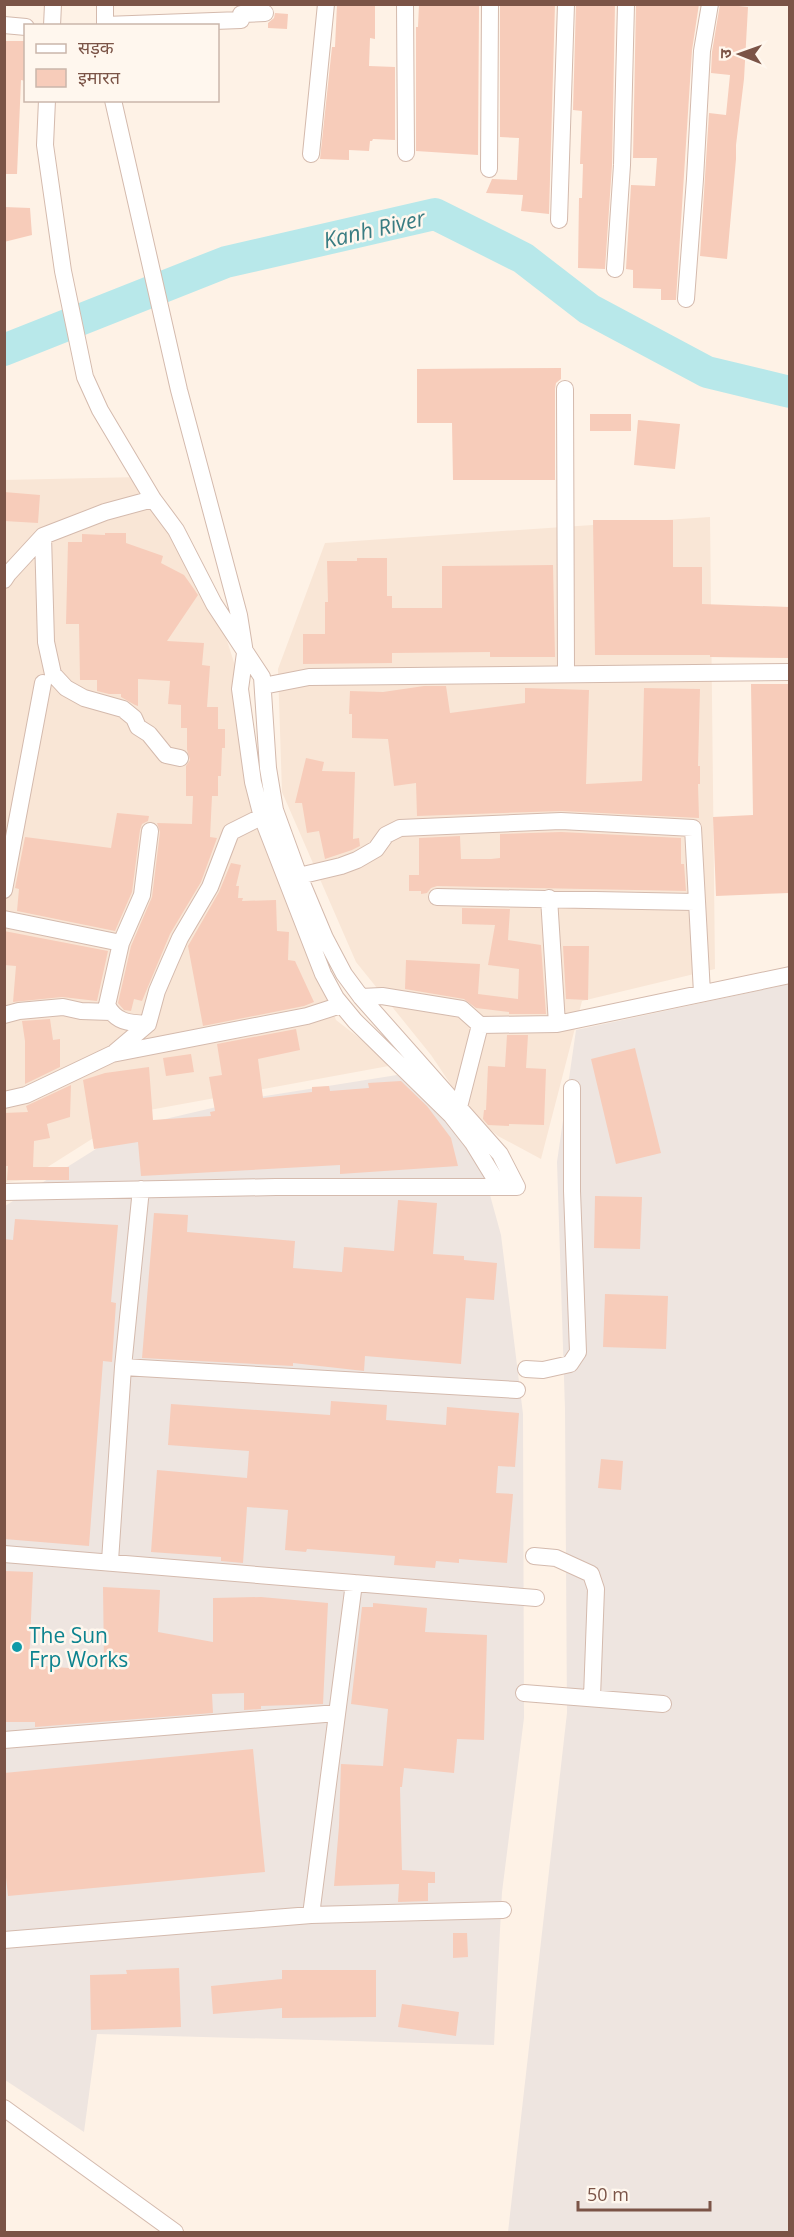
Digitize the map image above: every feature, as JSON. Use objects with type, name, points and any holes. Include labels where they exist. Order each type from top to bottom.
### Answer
[{"type":"street","points":[[52,24],[53,4]]},
{"type":"street","points":[[105,4],[105,24]]},
{"type":"street","points":[[311,154],[326,4]]},
{"type":"street","points":[[405,4],[406,153]]},
{"type":"street","points":[[489,169],[490,4]]},
{"type":"street","points":[[559,220],[566,4]]},
{"type":"street","points":[[615,269],[622,165],[626,4]]},
{"type":"street","points":[[686,299],[702,51],[710,4]]},
{"type":"street","points":[[132,24],[241,20],[241,14],[265,13]]},
{"type":"street","points":[[4,25],[24,27]]},
{"type":"street","points":[[47,102],[45,145],[63,271],[85,377],[100,410],[153,499],[176,530],[214,604],[262,677],[268,768],[268,814],[299,876],[325,938],[345,974],[361,997],[500,1154],[509,1187]]},
{"type":"street","points":[[112,102],[177,379],[239,615],[245,652],[240,688],[248,757],[323,974],[341,1005],[451,1115],[509,1187]]},
{"type":"street","points":[[565,389],[566,673]]},
{"type":"street","points":[[4,580],[43,536],[105,512],[153,499]]},
{"type":"street","points":[[43,536],[46,642],[52,674],[66,688],[84,698],[123,709],[166,754],[180,758]]},
{"type":"street","points":[[263,686],[309,677],[789,672]]},
{"type":"street","points":[[4,890],[43,683]]},
{"type":"street","points":[[4,1100],[26,1095],[112,1054],[148,1024],[157,992],[169,963],[180,938],[210,887],[231,832],[268,814]]},
{"type":"street","points":[[299,876],[357,860],[376,849],[386,835],[400,828],[561,821],[693,828],[695,902],[702,993]]},
{"type":"street","points":[[148,1024],[128,1023],[115,1017],[107,1005],[121,943],[142,895],[150,831]]},
{"type":"street","points":[[437,897],[695,902]]},
{"type":"street","points":[[549,898],[557,1024]]},
{"type":"street","points":[[4,919],[121,943]]},
{"type":"street","points":[[361,997],[382,996],[462,1009],[480,1025],[557,1024],[789,975]]},
{"type":"street","points":[[112,1054],[307,1016],[341,1005]]},
{"type":"street","points":[[4,1015],[19,1011],[63,1007],[81,1011],[111,1012]]},
{"type":"street","points":[[459,1107],[480,1025]]},
{"type":"street","points":[[526,1369],[543,1370],[570,1364],[578,1352],[572,1191],[572,1088]]},
{"type":"street","points":[[4,1192],[509,1187]]},
{"type":"street","points":[[110,1562],[123,1367],[141,1189]]},
{"type":"street","points":[[123,1367],[517,1390]]},
{"type":"street","points":[[4,1554],[536,1598]]},
{"type":"street","points":[[534,1556],[556,1558],[591,1574],[596,1589],[592,1697]]},
{"type":"street","points":[[311,1915],[354,1583]]},
{"type":"street","points":[[524,1693],[663,1704]]},
{"type":"street","points":[[4,1740],[338,1713]]},
{"type":"street","points":[[4,1940],[311,1915],[503,1910]]},
{"type":"street","points":[[4,2108],[174,2232]]},
{"type":"shaded area","points":[[140,477],[209,584],[245,697],[265,840],[336,1020],[394,1065],[133,1113],[27,1180],[5,1182],[4,480]]},
{"type":"shaded area","points":[[710,517],[715,969],[582,1001],[541,1159],[498,1136],[470,1113],[431,1055],[356,962],[282,792],[278,669],[325,543]]},
{"type":"shaded area","points":[[789,984],[789,2232],[508,2232],[567,1713],[565,1409],[557,1162],[576,1030]]},
{"type":"shaded area","points":[[397,1075],[418,1089],[482,1166],[501,1235],[523,1414],[524,1718],[502,1892],[494,2045],[97,2034],[84,2132],[5,2080],[5,1206],[131,1127],[259,1097]]},
{"type":"building","points":[[337,4],[375,4],[375,39],[370,38],[369,66],[395,67],[395,140],[373,139],[370,141],[369,151],[349,150],[349,160],[320,159],[332,47],[335,47]]},
{"type":"building","points":[[419,4],[479,6],[478,155],[416,151],[416,27],[418,27]]},
{"type":"building","points":[[500,4],[555,4],[549,214],[521,211],[523,195],[486,193],[492,179],[517,180],[519,138],[500,137]]},
{"type":"building","points":[[576,4],[615,4],[612,165],[605,269],[578,268],[579,198],[582,198],[583,164],[580,164],[582,111],[573,110]]},
{"type":"building","points":[[636,4],[699,4],[692,50],[676,300],[661,300],[661,289],[633,288],[633,270],[626,269],[631,185],[655,186],[657,158],[633,158]]},
{"type":"building","points":[[720,4],[748,7],[744,79],[727,259],[700,256],[709,113],[726,115],[730,75],[711,73]]},
{"type":"building","points":[[275,13],[288,14],[287,29],[268,28],[268,23],[274,18]]},
{"type":"building","points":[[4,41],[24,41],[24,81],[21,80],[17,174],[4,174]]},
{"type":"building","points":[[4,207],[30,208],[32,235],[4,242]]},
{"type":"building","points":[[561,368],[561,379],[556,383],[555,389],[555,480],[453,480],[452,423],[417,423],[417,369]]},
{"type":"building","points":[[590,414],[631,414],[631,431],[590,431]]},
{"type":"building","points":[[638,420],[680,424],[675,469],[634,465]]},
{"type":"building","points":[[4,492],[40,495],[38,523],[4,521]]},
{"type":"building","points":[[593,520],[673,520],[673,567],[702,567],[702,604],[789,607],[789,658],[595,655]]},
{"type":"building","points":[[105,533],[126,533],[126,543],[163,556],[161,563],[184,575],[198,595],[167,641],[204,643],[202,665],[210,666],[207,707],[218,707],[218,729],[225,729],[221,776],[218,776],[218,796],[212,796],[210,837],[217,838],[201,882],[170,934],[142,1001],[134,999],[131,1011],[124,1010],[118,1003],[131,946],[152,897],[160,832],[157,823],[192,824],[193,796],[186,796],[186,766],[190,760],[187,750],[187,728],[181,728],[181,705],[168,704],[170,681],[138,679],[138,706],[121,697],[121,694],[97,691],[97,680],[80,680],[79,624],[66,624],[68,542],[82,542],[82,534],[105,535]]},
{"type":"building","points":[[357,558],[387,558],[387,596],[392,596],[392,608],[442,608],[442,566],[553,565],[555,657],[490,657],[490,652],[392,653],[392,663],[303,664],[303,634],[325,634],[325,602],[328,602],[327,561],[357,561]]},
{"type":"building","points":[[751,684],[789,684],[789,893],[716,896],[713,817],[753,815]]},
{"type":"building","points":[[424,686],[446,686],[450,713],[525,703],[525,688],[589,690],[586,784],[642,781],[644,688],[700,689],[699,818],[562,811],[417,816],[416,783],[394,786],[388,739],[352,738],[352,714],[349,714],[350,691],[383,692]]},
{"type":"building","points":[[306,758],[324,762],[322,771],[355,772],[353,839],[359,838],[360,846],[325,859],[319,831],[307,833],[302,803],[295,803]]},
{"type":"building","points":[[117,813],[149,816],[148,821],[142,824],[140,830],[132,892],[115,931],[17,911],[19,889],[15,888],[25,837],[111,848]]},
{"type":"building","points":[[561,832],[681,838],[681,864],[684,864],[686,891],[437,886],[431,888],[427,893],[409,891],[409,875],[419,875],[419,838],[460,836],[461,859],[491,859],[500,858],[500,834]]},
{"type":"building","points":[[231,863],[241,865],[236,886],[239,886],[238,898],[243,898],[242,901],[276,900],[277,931],[289,932],[288,960],[295,961],[314,1002],[203,1026],[188,946],[219,892]]},
{"type":"building","points":[[462,908],[510,909],[508,940],[541,945],[546,1014],[509,1014],[509,1012],[476,1008],[464,999],[405,989],[406,960],[480,964],[478,994],[518,999],[519,969],[488,965],[495,925],[462,924]]},
{"type":"building","points":[[4,931],[108,951],[97,1001],[62,997],[13,1002],[16,966],[4,965]]},
{"type":"building","points":[[563,946],[589,946],[588,1000],[566,999]]},
{"type":"building","points":[[50,1019],[53,1040],[60,1039],[60,1067],[25,1084],[25,1041],[22,1021]]},
{"type":"building","points":[[296,1029],[300,1050],[258,1059],[263,1098],[312,1092],[312,1087],[329,1086],[330,1091],[369,1088],[368,1083],[401,1081],[427,1106],[451,1138],[458,1166],[340,1174],[340,1165],[141,1176],[138,1142],[94,1149],[83,1080],[105,1073],[149,1067],[153,1120],[211,1116],[210,1112],[215,1111],[209,1077],[222,1075],[217,1044]]},
{"type":"building","points":[[507,1035],[528,1035],[526,1068],[546,1069],[544,1125],[488,1125],[483,1119],[484,1110],[486,1110],[488,1066],[505,1067]]},
{"type":"building","points":[[635,1048],[661,1153],[616,1164],[591,1059]]},
{"type":"building","points":[[191,1054],[194,1072],[166,1076],[163,1058]]},
{"type":"building","points":[[71,1085],[70,1117],[47,1124],[50,1138],[34,1141],[33,1167],[69,1167],[69,1180],[7,1180],[8,1166],[4,1166],[4,1113],[28,1112],[26,1106]]},
{"type":"building","points":[[595,1196],[642,1197],[640,1249],[594,1248]]},
{"type":"building","points":[[398,1200],[437,1203],[433,1254],[464,1256],[464,1260],[497,1263],[494,1300],[466,1298],[461,1364],[365,1356],[364,1371],[293,1363],[293,1366],[142,1358],[154,1213],[188,1215],[187,1232],[295,1241],[293,1268],[342,1272],[344,1247],[394,1251]]},
{"type":"building","points":[[15,1219],[118,1225],[111,1302],[116,1303],[112,1362],[103,1361],[89,1546],[4,1539],[4,1239],[13,1240]]},
{"type":"building","points":[[605,1294],[668,1296],[666,1349],[603,1347]]},
{"type":"building","points":[[331,1401],[387,1405],[386,1420],[446,1425],[447,1407],[519,1413],[515,1467],[498,1466],[496,1493],[513,1494],[507,1563],[459,1559],[459,1563],[436,1561],[435,1568],[394,1565],[395,1556],[307,1549],[306,1552],[285,1550],[288,1510],[247,1507],[243,1563],[221,1561],[221,1557],[151,1552],[157,1470],[247,1478],[249,1451],[168,1445],[171,1404],[330,1415]]},
{"type":"building","points":[[601,1459],[623,1461],[621,1490],[598,1488]]},
{"type":"building","points":[[4,1571],[33,1572],[29,1665],[82,1669],[82,1662],[104,1664],[103,1587],[160,1590],[158,1632],[213,1642],[213,1598],[261,1597],[328,1603],[323,1704],[261,1706],[261,1709],[244,1710],[244,1693],[212,1694],[213,1713],[35,1727],[35,1722],[4,1722]]},
{"type":"building","points":[[373,1603],[427,1608],[425,1632],[487,1635],[484,1740],[457,1739],[454,1773],[404,1768],[402,1787],[400,1787],[402,1870],[435,1872],[435,1883],[428,1883],[428,1901],[398,1902],[399,1884],[334,1886],[341,1764],[383,1766],[388,1709],[351,1704],[362,1607],[373,1607]]},
{"type":"building","points":[[253,1749],[265,1872],[8,1896],[4,1859],[4,1773]]},
{"type":"building","points":[[453,1933],[467,1933],[468,1957],[453,1958]]},
{"type":"building","points":[[179,1968],[181,2027],[91,2030],[90,1975],[127,1974],[126,1970]]},
{"type":"building","points":[[282,1970],[376,1970],[376,2017],[282,2018],[282,2008],[213,2014],[211,1986],[282,1979]]},
{"type":"building","points":[[402,2004],[459,2012],[456,2036],[398,2027]]},
{"type":"waterway","name":"Kanh River","points":[[4,350],[226,262],[435,214],[523,258],[589,309],[707,372],[790,392]]},
{"type":"place","name":"The Sun Frp Works","points":[[17,1647]]}]
